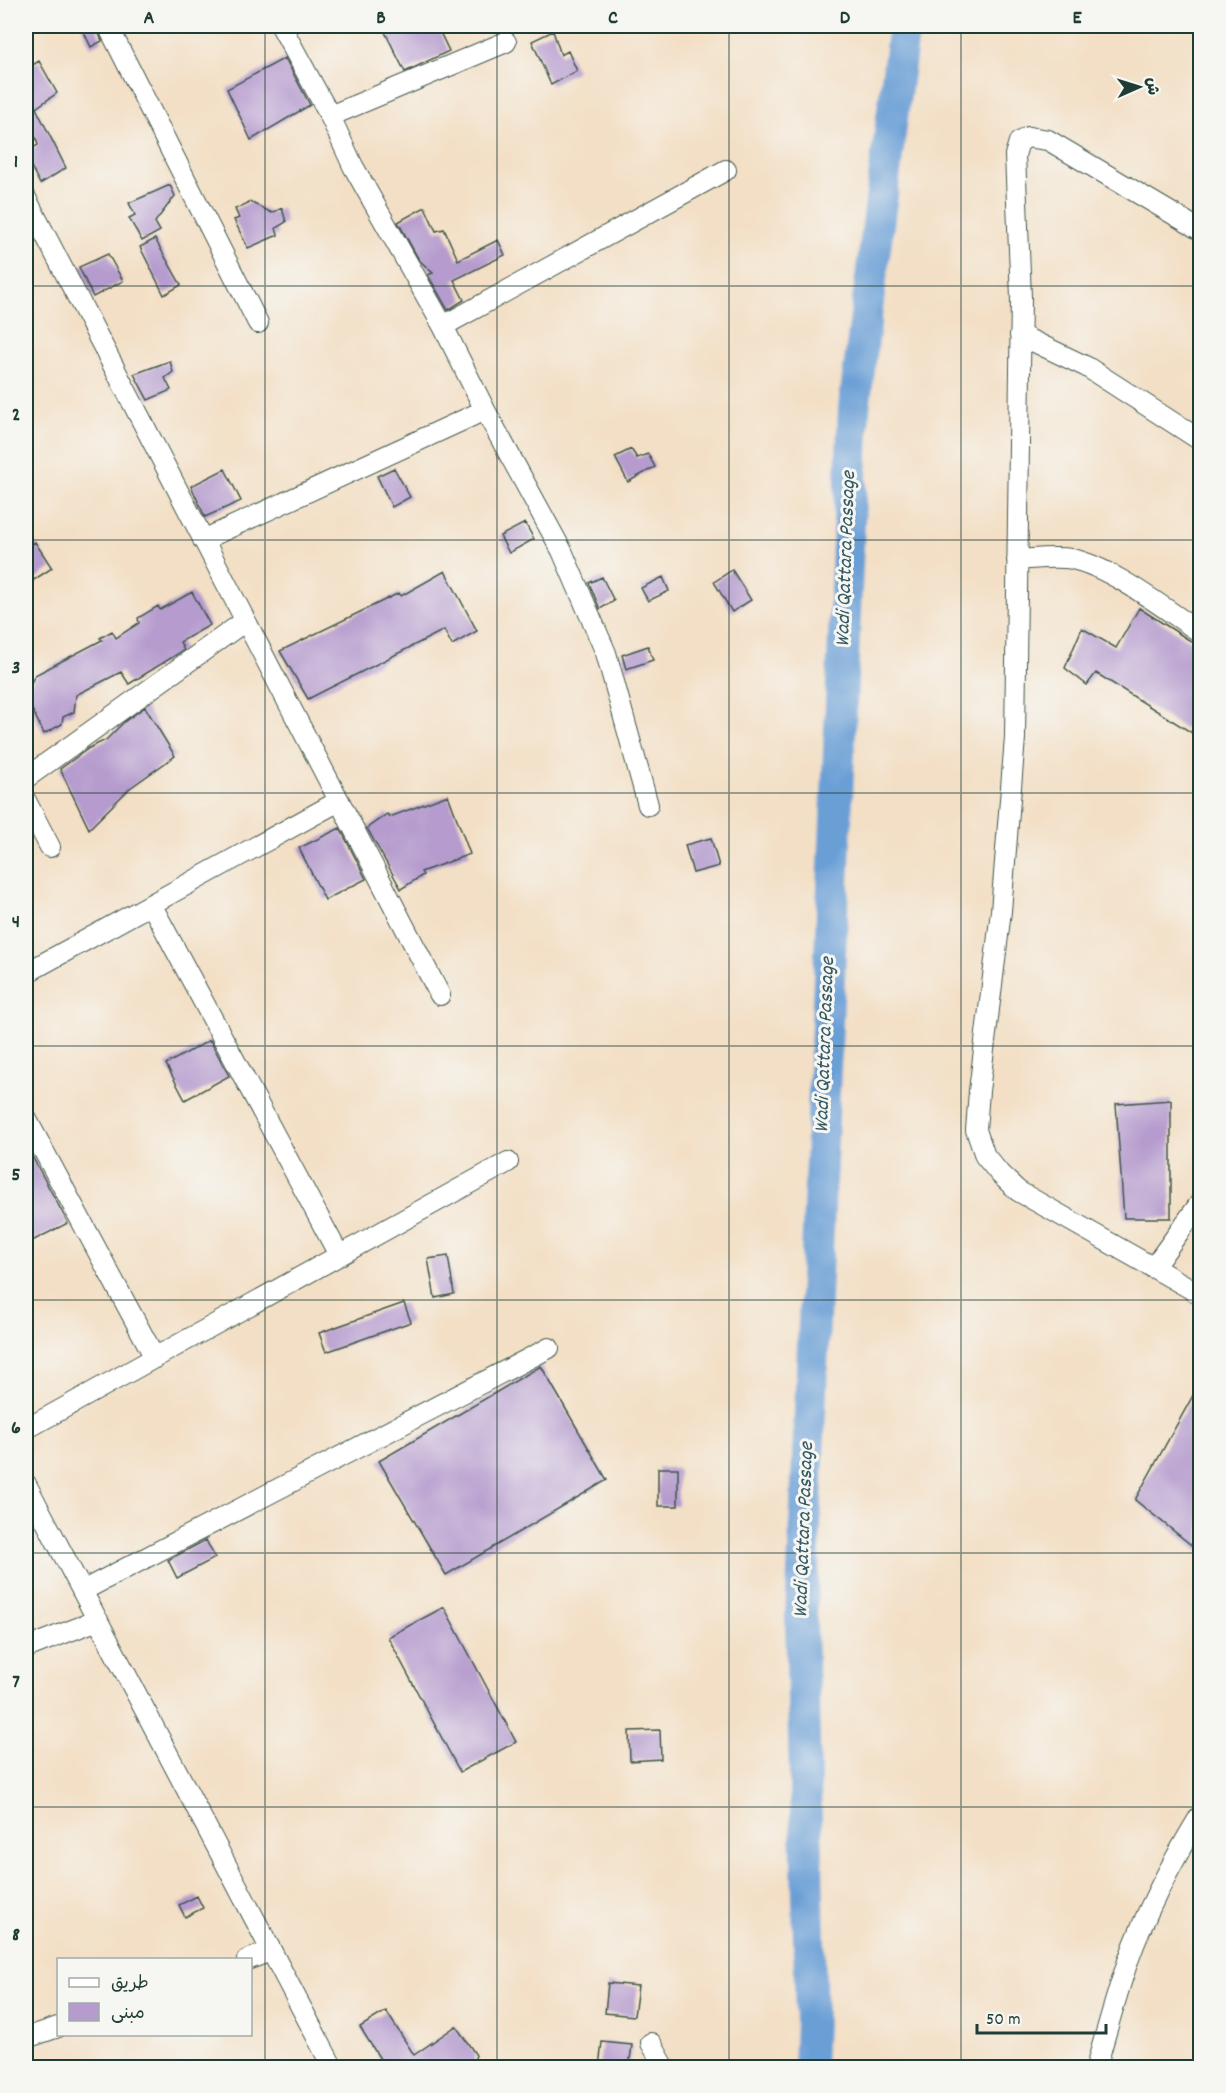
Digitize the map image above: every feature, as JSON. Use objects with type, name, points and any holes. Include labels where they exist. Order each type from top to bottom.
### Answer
[{"type":"street","points":[[108,26],[258,322]]},
{"type":"street","points":[[281,26],[330,116],[353,166],[443,326],[485,410],[562,551],[606,653],[648,805]]},
{"type":"street","points":[[330,116],[506,42]]},
{"type":"street","points":[[1200,230],[1048,140],[1028,137],[1019,142],[1015,155],[1021,297],[1015,738],[1001,911],[976,1130],[985,1156],[1018,1191],[1200,1294]]},
{"type":"street","points":[[443,326],[726,170]]},
{"type":"street","points":[[26,198],[440,995]]},
{"type":"street","points":[[1020,335],[1087,367],[1200,440]]},
{"type":"street","points":[[203,540],[485,410]]},
{"type":"street","points":[[1017,560],[1057,558],[1087,564],[1115,577],[1200,632]]},
{"type":"street","points":[[26,778],[245,621]]},
{"type":"street","points":[[26,801],[50,847]]},
{"type":"street","points":[[26,973],[339,801]]},
{"type":"street","points":[[151,904],[339,1255]]},
{"type":"street","points":[[26,1119],[154,1358]]},
{"type":"street","points":[[26,1429],[508,1162]]},
{"type":"street","points":[[1154,1268],[1200,1203]]},
{"type":"street","points":[[82,1591],[549,1348]]},
{"type":"street","points":[[26,1484],[333,2067]]},
{"type":"street","points":[[26,1648],[98,1620]]},
{"type":"street","points":[[1096,2067],[1128,1960],[1159,1889],[1200,1816]]},
{"type":"street","points":[[250,1958],[271,1951]]},
{"type":"street","points":[[26,2038],[57,2027]]},
{"type":"street","points":[[651,2043],[665,2067]]},
{"type":"building","points":[[81,26],[96,26],[102,41],[91,47]]},
{"type":"building","points":[[382,26],[437,26],[449,51],[405,72]]},
{"type":"building","points":[[553,31],[561,55],[568,51],[577,71],[551,85],[532,41]]},
{"type":"building","points":[[285,58],[310,105],[251,140],[227,89]]},
{"type":"building","points":[[39,61],[57,93],[36,108],[66,168],[40,184],[26,157],[26,152],[38,145],[28,113],[26,115],[26,69]]},
{"type":"building","points":[[170,185],[175,196],[155,222],[160,231],[142,241],[129,218],[135,215],[129,203]]},
{"type":"building","points":[[250,202],[272,213],[282,208],[286,222],[276,228],[278,235],[248,248],[234,220],[239,218],[235,209]]},
{"type":"building","points":[[425,207],[436,231],[444,229],[458,260],[498,240],[505,255],[454,280],[464,300],[448,310],[428,275],[433,273],[419,260],[398,222]]},
{"type":"building","points":[[155,239],[181,285],[164,295],[140,247]]},
{"type":"building","points":[[108,254],[123,281],[93,297],[79,267]]},
{"type":"building","points":[[170,361],[173,372],[165,378],[171,390],[148,400],[134,374]]},
{"type":"building","points":[[631,449],[637,458],[648,454],[655,467],[628,482],[615,457]]},
{"type":"building","points":[[394,468],[410,497],[392,507],[377,476]]},
{"type":"building","points":[[225,469],[241,501],[205,517],[191,486]]},
{"type":"building","points":[[525,523],[534,539],[509,553],[500,536]]},
{"type":"building","points":[[35,542],[52,568],[26,585],[26,547]]},
{"type":"building","points":[[732,570],[751,600],[732,612],[714,582]]},
{"type":"building","points":[[445,571],[477,631],[452,645],[444,630],[308,699],[280,651],[399,593],[401,596]]},
{"type":"building","points":[[602,577],[614,601],[600,609],[589,583]]},
{"type":"building","points":[[663,577],[669,591],[648,601],[641,588]]},
{"type":"building","points":[[192,592],[210,625],[180,642],[184,650],[129,684],[121,672],[76,695],[74,712],[63,717],[62,724],[44,734],[26,697],[26,688],[35,675],[102,640],[100,638],[112,631],[116,638],[139,623],[138,618],[158,606],[160,610]]},
{"type":"building","points":[[1139,608],[1200,647],[1200,738],[1096,673],[1087,685],[1065,668],[1082,628],[1116,648]]},
{"type":"building","points":[[648,646],[653,660],[626,669],[622,655]]},
{"type":"building","points":[[145,707],[175,756],[130,788],[89,829],[60,769],[89,748],[106,740],[124,722]]},
{"type":"building","points":[[448,795],[470,854],[421,872],[423,875],[401,889],[367,828],[387,814],[390,817]]},
{"type":"building","points":[[340,828],[366,879],[325,900],[299,848]]},
{"type":"building","points":[[711,838],[719,866],[693,873],[685,845]]},
{"type":"building","points":[[210,1040],[229,1076],[185,1100],[166,1064]]},
{"type":"building","points":[[1171,1100],[1171,1218],[1124,1218],[1116,1104]]},
{"type":"building","points":[[26,1145],[68,1223],[26,1244]]},
{"type":"building","points":[[448,1256],[454,1294],[435,1298],[428,1259]]},
{"type":"building","points":[[404,1303],[411,1322],[326,1352],[319,1333]]},
{"type":"building","points":[[541,1366],[607,1480],[446,1575],[379,1461]]},
{"type":"building","points":[[1200,1383],[1200,1552],[1135,1500]]},
{"type":"building","points":[[658,1468],[678,1468],[678,1506],[658,1506]]},
{"type":"building","points":[[206,1540],[215,1558],[177,1578],[168,1560]]},
{"type":"building","points":[[444,1607],[516,1742],[460,1772],[388,1637]]},
{"type":"building","points":[[660,1730],[661,1759],[630,1761],[629,1731]]},
{"type":"building","points":[[197,1896],[203,1908],[185,1917],[179,1905]]},
{"type":"building","points":[[608,1983],[638,1986],[634,2016],[605,2013]]},
{"type":"building","points":[[386,2011],[414,2055],[456,2026],[476,2055],[472,2067],[385,2067],[360,2027]]},
{"type":"building","points":[[602,2042],[632,2045],[629,2067],[599,2067]]},
{"type":"waterway","name":"Wadi Qattara Passage","points":[[809,2068],[811,2022],[801,1618],[854,408],[904,26]]}]
